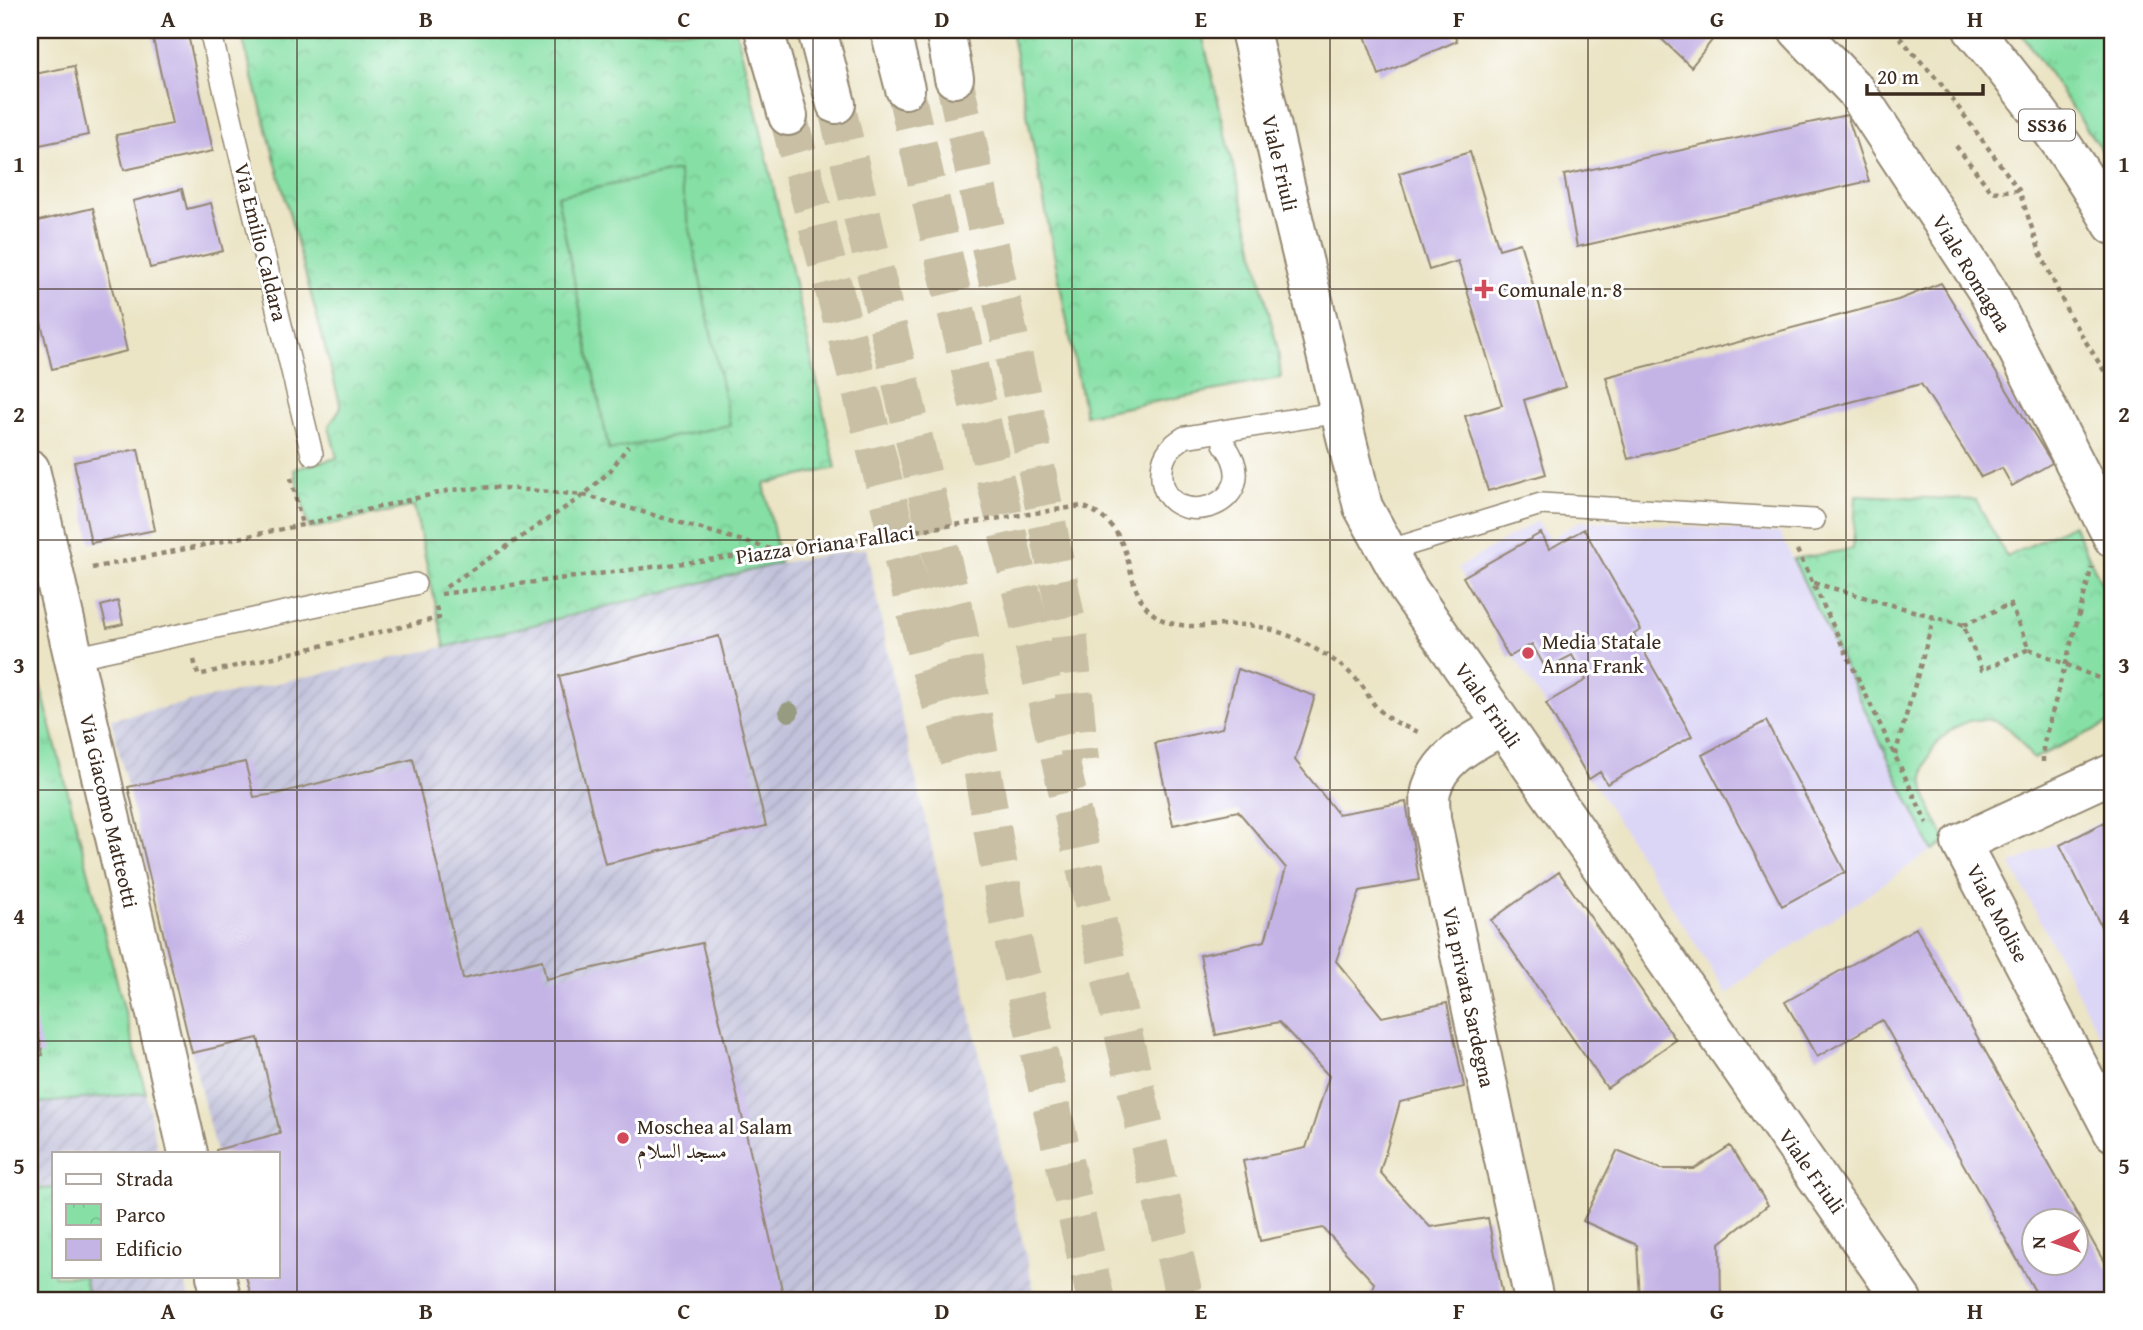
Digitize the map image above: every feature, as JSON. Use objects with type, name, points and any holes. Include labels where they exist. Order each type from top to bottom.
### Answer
[{"type":"main road","points":[[764,30],[788,116]]},
{"type":"main road","points":[[817,30],[836,104]]},
{"type":"main road","points":[[890,30],[905,89]]},
{"type":"main road","points":[[945,30],[954,78]]},
{"type":"main road","name":"Viale Friuli","points":[[1250,30],[1363,507],[1409,590],[1902,1300]]},
{"type":"main road","name":"Viale Romagna","points":[[1798,30],[1856,91],[1989,292],[2109,530]]},
{"type":"main road","name":"SS36","points":[[1973,30],[2019,85],[2093,190],[2113,225]]},
{"type":"main road","name":"Via Giacomo Matteotti","points":[[30,469],[188,1152]]},
{"type":"main road","name":"Via privata Sardegna","points":[[1502,726],[1452,756],[1438,771],[1430,793],[1431,818],[1534,1300]]},
{"type":"main road","name":"Viale Molise","points":[[2113,773],[1961,843],[2113,1132]]},
{"type":"main road","points":[[216,1278],[222,1300]]},
{"type":"lane","name":"Via Emilio Caldara","points":[[210,30],[312,454]]},
{"type":"lane","points":[[1224,444],[1236,465],[1233,487],[1227,497],[1217,505],[1194,510],[1172,499],[1161,477],[1162,464],[1166,452],[1185,437],[1340,412]]},
{"type":"lane","points":[[1387,551],[1541,503],[1814,520]]},
{"type":"lane","points":[[73,658],[415,584]]},
{"type":"path","points":[[1893,30],[1941,84],[2019,190],[2040,251],[2069,315],[2113,386]]},
{"type":"path","points":[[1956,146],[1992,192],[2019,190]]},
{"type":"path","points":[[188,634],[198,675],[439,618],[433,595],[584,495],[610,471],[628,446]]},
{"type":"path","points":[[54,576],[302,525],[452,490],[493,487],[584,495],[778,551]]},
{"type":"path","name":"Piazza Oriana Fallaci","points":[[433,595],[778,551],[1079,507],[1099,515],[1114,531],[1124,546],[1138,596],[1144,607],[1162,620],[1174,624],[1248,625],[1271,629],[1297,639],[1345,667],[1386,716],[1404,728],[1428,735]]},
{"type":"path","points":[[1782,519],[1931,830]]},
{"type":"path","points":[[2056,799],[2043,765],[2043,746],[2064,664],[2109,530]]},
{"type":"path","points":[[1813,582],[1963,625],[2010,604],[2029,649],[2113,684]]},
{"type":"path","points":[[1895,755],[1934,617]]},
{"type":"path","points":[[1963,625],[1982,670],[2029,649]]},
{"type":"shaded area","points":[[1582,520],[1780,533],[1932,850],[1727,994],[1458,568],[1536,521],[1550,539]]},
{"type":"shaded area","points":[[866,548],[900,710],[1036,1300],[252,1300],[246,1278],[280,1278],[280,1152],[216,1152],[111,719],[445,647],[780,563]]},
{"type":"shaded area","points":[[2113,816],[2113,1061],[2011,864]]},
{"type":"shaded area","points":[[146,1093],[158,1152],[52,1152],[52,1278],[184,1278],[189,1300],[30,1300],[30,1104]]},
{"type":"green space","points":[[251,30],[736,30],[836,468],[764,484],[780,563],[445,647],[414,506],[309,529],[294,469],[337,458],[329,426],[341,407],[243,40]]},
{"type":"green space","points":[[1011,30],[1201,30],[1278,350],[1281,378],[1085,415]]},
{"type":"green space","points":[[2019,30],[2113,30],[2113,167],[2021,33]]},
{"type":"green space","points":[[678,171],[730,425],[609,450],[557,196]]},
{"type":"green space","points":[[1856,495],[1976,500],[2007,557],[2073,524],[2113,607],[2113,721],[2033,759],[2013,733],[1991,720],[1977,720],[1950,731],[1930,754],[1925,768],[1927,798],[1947,842],[1932,850],[1793,559],[1853,549]]},
{"type":"green space","points":[[30,646],[146,1093],[30,1104]]},
{"type":"green space","points":[[52,1188],[52,1278],[84,1278],[89,1300],[30,1300],[30,1190]]},
{"type":"building","points":[[151,30],[187,30],[213,151],[124,170],[116,135],[172,124]]},
{"type":"building","points":[[1363,30],[1452,30],[1457,41],[1379,75]]},
{"type":"building","points":[[1652,30],[1720,30],[1691,67]]},
{"type":"building","points":[[74,66],[88,135],[30,147],[30,75]]},
{"type":"building","points":[[1847,115],[1869,181],[1577,247],[1564,175]]},
{"type":"building","points":[[1470,152],[1499,249],[1520,243],[1565,387],[1524,400],[1546,474],[1488,491],[1465,416],[1502,405],[1458,261],[1429,270],[1399,173]]},
{"type":"building","points":[[182,189],[187,209],[211,203],[223,251],[150,268],[133,201]]},
{"type":"building","points":[[93,208],[127,351],[52,369],[30,276],[30,223]]},
{"type":"building","points":[[1941,283],[2052,463],[2012,486],[2002,468],[1981,477],[1921,384],[1628,459],[1606,377],[1898,300]]},
{"type":"building","points":[[138,449],[155,530],[91,543],[74,462]]},
{"type":"building","points":[[1584,529],[1641,630],[1634,634],[1692,736],[1607,784],[1600,772],[1589,779],[1546,703],[1586,680],[1572,655],[1546,669],[1532,644],[1509,657],[1463,577],[1541,533],[1549,549]]},
{"type":"building","points":[[118,601],[123,624],[107,628],[101,606]]},
{"type":"building","points":[[719,636],[766,826],[605,864],[559,676]]},
{"type":"building","points":[[1238,669],[1315,696],[1295,760],[1338,814],[1406,802],[1419,880],[1360,891],[1336,961],[1382,1017],[1447,1003],[1464,1087],[1400,1102],[1380,1172],[1430,1227],[1488,1218],[1503,1296],[1488,1300],[1368,1300],[1374,1283],[1323,1228],[1260,1241],[1243,1161],[1306,1148],[1329,1076],[1279,1022],[1216,1035],[1200,955],[1265,941],[1286,868],[1238,811],[1173,825],[1155,743],[1222,728]]},
{"type":"building","points":[[1766,721],[1845,872],[1782,906],[1702,755]]},
{"type":"building","points":[[413,759],[463,979],[542,960],[546,979],[702,943],[784,1298],[252,1300],[246,1278],[280,1278],[280,1152],[216,1150],[280,1133],[258,1038],[192,1053],[128,787],[245,762],[254,797],[276,794]]},
{"type":"building","points":[[2113,818],[2113,950],[2060,845]]},
{"type":"building","points":[[1559,872],[1676,1040],[1607,1088],[1491,920]]},
{"type":"building","points":[[1916,928],[2074,1208],[2021,1208],[2021,1266],[1882,1020],[1817,1057],[1785,1002]]},
{"type":"building","points":[[30,996],[43,1055],[30,1058]]},
{"type":"building","points":[[1730,1146],[1768,1205],[1720,1243],[1721,1300],[1640,1300],[1637,1245],[1583,1221],[1617,1151],[1661,1169],[1694,1169]]},
{"type":"building","points":[[2090,1237],[2113,1278],[2113,1300],[2040,1300],[2028,1278],[2090,1278]]},
{"type":"tunnel","points":[[954,78],[1020,386],[1068,628],[1080,761]]},
{"type":"tunnel","points":[[905,89],[1185,1300]]},
{"type":"tunnel","points":[[836,104],[958,627],[1006,909],[1096,1300]]},
{"type":"tunnel","points":[[788,116],[868,418],[929,666],[962,770]]},
{"type":"place","name":"Comunale n. 8","points":[[1484,289]]},
{"type":"place","name":"Media Statale Anna Frank","points":[[1528,653]]},
{"type":"place","name":"Moschea al Salam مسجد السلام","points":[[623,1138]]}]
